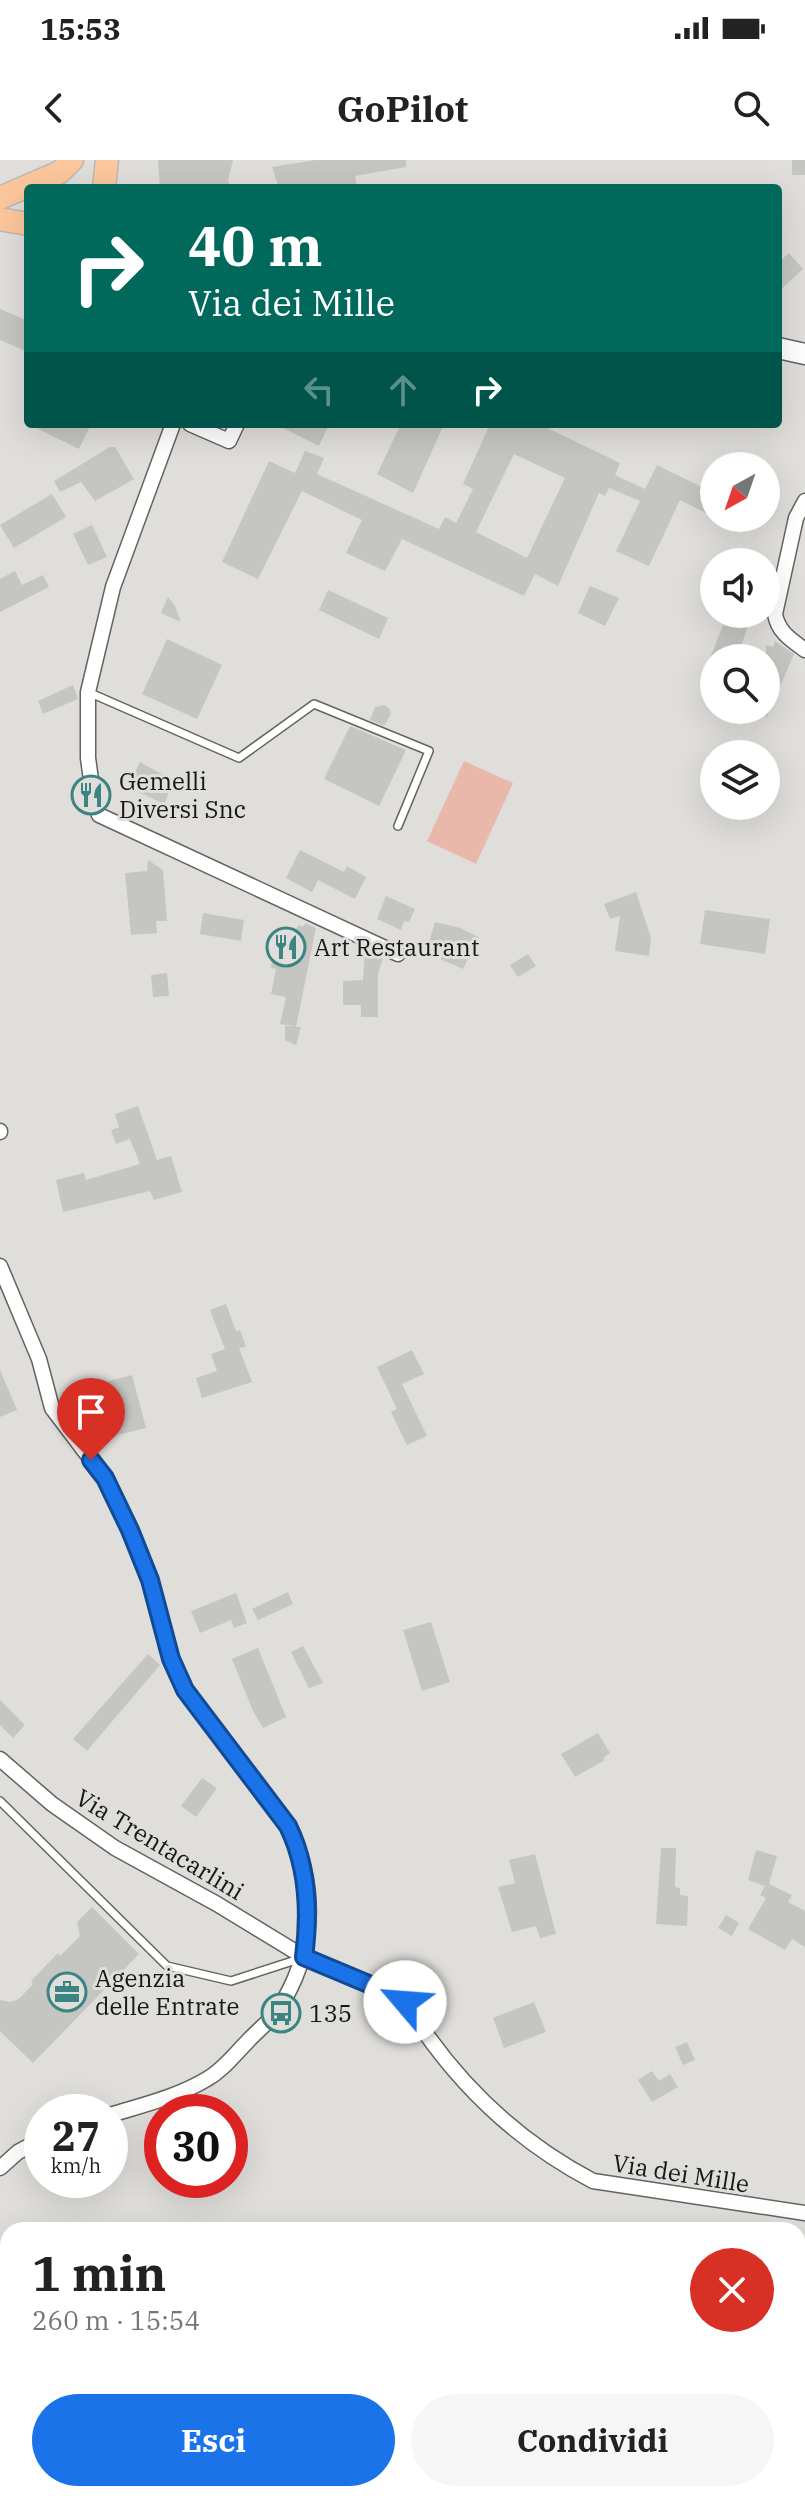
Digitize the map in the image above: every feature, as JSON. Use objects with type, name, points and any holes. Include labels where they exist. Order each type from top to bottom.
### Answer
[{"type":"main road","points":[[34,184],[61,173]]},
{"type":"main road","points":[[0,198],[24,188]]},
{"type":"main road","points":[[0,219],[24,223]]},
{"type":"main road","points":[[782,349],[805,354]]},
{"type":"street","points":[[172,428],[113,587],[88,692],[88,758],[94,802],[99,815],[398,954]]},
{"type":"street","points":[[199,428],[229,441],[235,428]]},
{"type":"street","points":[[805,501],[796,518],[775,614],[777,625],[784,634],[805,650]]},
{"type":"street","points":[[0,1266],[39,1359],[52,1408],[105,1478],[130,1530],[150,1580],[171,1659],[185,1690],[288,1826],[296,1843],[307,1893],[309,1921],[304,1957],[275,2013],[217,2072],[166,2099],[128,2110]]},
{"type":"street","name":"Via Trentacarlini","points":[[0,1759],[52,1804],[101,1840],[217,1904],[304,1957]]},
{"type":"street","name":"Via dei Mille","points":[[304,1957],[405,2002],[456,2075],[483,2104],[533,2145],[593,2181],[805,2213]]},
{"type":"street","points":[[0,2168],[24,2149]]},
{"type":"lane","points":[[88,692],[239,758],[314,704],[429,751],[398,826]]},
{"type":"lane","points":[[0,1801],[167,1966],[231,1981],[304,1957]]},
{"type":"shaded area","points":[[464,761],[513,783],[476,864],[427,841]]},
{"type":"building","points":[[158,160],[233,160],[229,184],[160,184]]},
{"type":"building","points":[[315,160],[406,160],[406,167],[355,176],[356,184],[278,184],[272,167]]},
{"type":"building","points":[[792,160],[805,160],[805,175],[792,175]]},
{"type":"building","points":[[789,253],[803,269],[782,288],[782,259]]},
{"type":"building","points":[[0,309],[24,319],[24,350],[0,340]]},
{"type":"building","points":[[36,428],[89,428],[79,449]]},
{"type":"building","points":[[283,428],[327,428],[319,446]]},
{"type":"building","points":[[399,428],[442,428],[413,493],[377,474]]},
{"type":"building","points":[[488,428],[547,428],[620,463],[615,475],[645,489],[657,465],[700,486],[700,510],[680,500],[649,566],[616,551],[640,501],[609,488],[605,496],[599,493],[558,586],[535,574],[524,596],[402,539],[385,571],[346,553],[362,520],[302,491],[258,579],[222,562],[269,461],[295,473],[305,451],[324,458],[317,474],[439,529],[445,517],[456,523],[473,489],[463,484]],"holes":[[[514,454],[565,478],[527,558],[476,532]]]},
{"type":"building","points":[[110,447],[115,447],[134,479],[95,501],[81,482],[60,492],[54,481]]},
{"type":"building","points":[[52,494],[66,517],[14,548],[0,525]]},
{"type":"building","points":[[92,525],[107,557],[88,565],[73,534]]},
{"type":"building","points":[[15,571],[22,585],[43,575],[49,587],[0,612],[0,579]]},
{"type":"building","points":[[590,586],[619,598],[605,626],[578,613]]},
{"type":"building","points":[[328,590],[388,618],[379,639],[319,610]]},
{"type":"building","points":[[168,597],[175,606],[181,622],[161,613]]},
{"type":"building","points":[[722,628],[747,628],[742,644],[716,644]]},
{"type":"building","points":[[167,639],[222,665],[197,719],[142,694]]},
{"type":"building","points":[[780,644],[794,654],[780,686]]},
{"type":"building","points":[[73,685],[78,699],[43,714],[38,701]]},
{"type":"building","points":[[384,705],[391,714],[384,726],[370,720],[375,707]]},
{"type":"building","points":[[350,726],[406,750],[379,806],[324,779]]},
{"type":"building","points":[[140,762],[174,781],[164,804],[128,787]]},
{"type":"building","points":[[300,850],[344,872],[347,866],[366,877],[355,899],[318,880],[312,892],[286,878]]},
{"type":"building","points":[[148,860],[163,870],[167,921],[156,921],[157,933],[131,935],[125,873],[147,871]]},
{"type":"building","points":[[636,892],[651,938],[649,956],[615,951],[620,916],[610,919],[604,904]]},
{"type":"building","points":[[386,896],[415,909],[409,922],[404,921],[401,930],[377,919]]},
{"type":"building","points":[[705,910],[770,919],[765,954],[700,944]]},
{"type":"building","points":[[203,913],[244,920],[241,941],[200,934]]},
{"type":"building","points":[[435,922],[479,937],[463,969],[440,959],[444,950],[428,946]]},
{"type":"building","points":[[305,923],[316,928],[296,1027],[301,1027],[296,1045],[285,1040],[285,1026],[295,1026],[280,1024],[286,997],[271,994],[276,969],[271,968],[276,939],[286,940],[299,925],[303,927]]},
{"type":"building","points":[[365,950],[383,958],[378,974],[378,1017],[361,1017],[361,1005],[343,1005],[343,981],[363,980]]},
{"type":"building","points":[[528,954],[536,966],[518,977],[510,965]]},
{"type":"building","points":[[167,973],[169,996],[153,997],[151,975]]},
{"type":"building","points":[[138,1106],[157,1160],[171,1156],[182,1192],[154,1200],[150,1191],[63,1212],[56,1180],[84,1173],[86,1180],[140,1164],[130,1139],[116,1144],[111,1130],[119,1127],[115,1114]]},
{"type":"building","points":[[226,1304],[246,1347],[239,1348],[252,1382],[202,1398],[196,1378],[217,1371],[211,1354],[225,1349],[210,1310]]},
{"type":"building","points":[[412,1350],[424,1374],[402,1384],[427,1436],[407,1445],[391,1412],[397,1409],[377,1367]]},
{"type":"building","points":[[0,1370],[17,1410],[0,1417]]},
{"type":"building","points":[[132,1375],[146,1428],[114,1436],[104,1396],[108,1395],[105,1382]]},
{"type":"building","points":[[288,1592],[293,1604],[258,1620],[252,1609]]},
{"type":"building","points":[[236,1593],[247,1623],[234,1628],[231,1620],[200,1633],[191,1611]]},
{"type":"building","points":[[431,1622],[450,1682],[422,1691],[403,1630]]},
{"type":"building","points":[[303,1646],[323,1683],[309,1688],[291,1652]]},
{"type":"building","points":[[258,1648],[286,1717],[263,1728],[232,1659]]},
{"type":"building","points":[[148,1654],[160,1665],[87,1751],[73,1739]]},
{"type":"building","points":[[0,1700],[25,1725],[13,1738],[0,1725]]},
{"type":"building","points":[[598,1733],[610,1753],[603,1758],[605,1760],[575,1777],[561,1754]]},
{"type":"building","points":[[202,1778],[217,1788],[196,1817],[181,1806]]},
{"type":"building","points":[[661,1848],[676,1848],[675,1887],[680,1888],[680,1895],[688,1896],[687,1926],[656,1924]]},
{"type":"building","points":[[756,1850],[777,1856],[769,1884],[792,1895],[788,1902],[805,1911],[805,1947],[792,1939],[785,1950],[748,1929],[766,1898],[760,1895],[765,1886],[748,1880]]},
{"type":"building","points":[[535,1854],[556,1934],[540,1938],[536,1926],[512,1932],[498,1887],[515,1883],[509,1860]]},
{"type":"building","name":"Agenzia delle Entrate","points":[[92,1907],[139,1954],[33,2063],[0,2031],[0,2000],[10,2002],[19,1999],[33,1984],[31,1981],[58,1953],[60,1956],[80,1936],[77,1922]]},
{"type":"building","points":[[726,1915],[739,1923],[732,1936],[718,1928]]},
{"type":"building","points":[[534,2002],[546,2032],[504,2048],[493,2018]]},
{"type":"building","points":[[687,2042],[695,2060],[683,2065],[675,2047]]},
{"type":"building","points":[[652,2071],[659,2081],[670,2074],[678,2087],[652,2102],[638,2080]]},
{"type":"place","name":"Gemelli Diversi Snc","points":[[91,795]]},
{"type":"place","name":"Art Restaurant","points":[[286,947]]},
{"type":"place","name":"Agenzia delle Entrate","points":[[67,1992]]},
{"type":"place","name":"135","points":[[281,2013]]},
{"type":"route","points":[[91,1460],[105,1478],[130,1530],[150,1580],[171,1659],[185,1690],[288,1826],[296,1843],[307,1893],[309,1921],[304,1957],[405,2002]]}]
